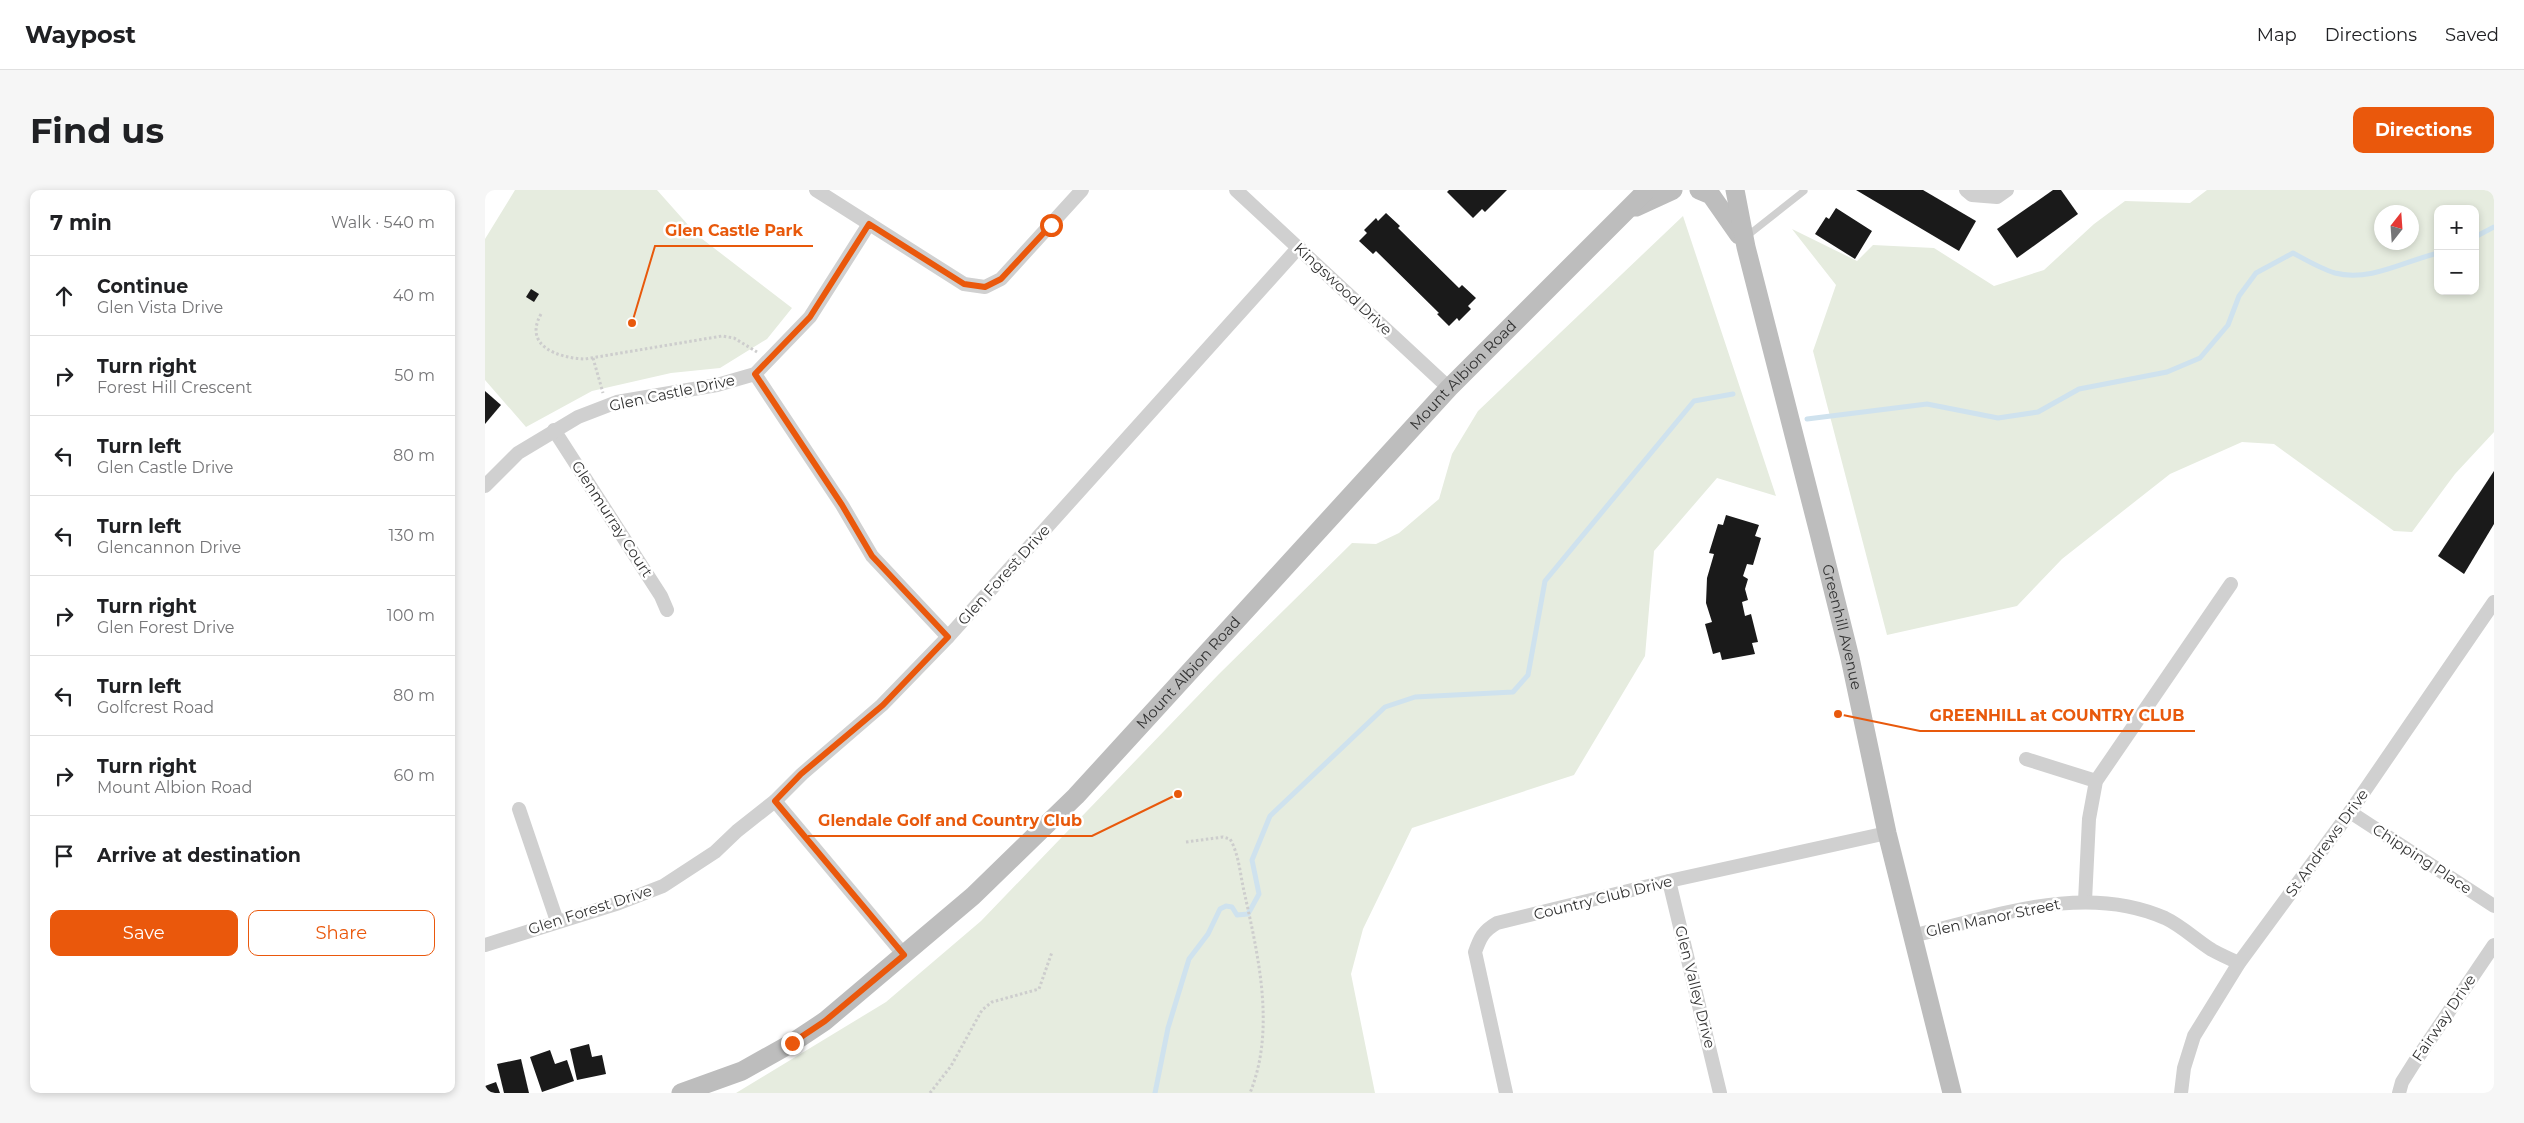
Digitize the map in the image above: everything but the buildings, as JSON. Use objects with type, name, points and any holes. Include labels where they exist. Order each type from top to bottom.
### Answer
[{"type":"street","points":[[816,190],[964,284],[985,287],[1001,279],[1082,190]]},
{"type":"street","name":"Kingswood Drive","points":[[1237,190],[1449,388]]},
{"type":"street","name":"Mount Albion Road","points":[[681,1093],[742,1071],[792,1043],[825,1021],[973,896],[1076,796],[1449,388],[1647,190]]},
{"type":"street","points":[[1628,210],[1673,190]]},
{"type":"street","points":[[1699,190],[1711,195],[1745,243]]},
{"type":"street","name":"Greenhill Avenue","points":[[1735,190],[1745,243],[1850,658],[1887,833],[1953,1093]]},
{"type":"street","points":[[1965,190],[1972,194],[1997,197],[2007,190]]},
{"type":"street","name":"Glen Castle Drive","points":[[485,486],[518,453],[578,417],[617,402],[717,385],[755,374],[810,317],[869,224]]},
{"type":"street","name":"Glen Forest Drive","points":[[485,945],[619,903],[663,886],[715,852],[737,830],[775,801],[801,774],[883,705],[948,637],[1299,247]]},
{"type":"street","points":[[755,374],[842,505],[872,556],[948,637]]},
{"type":"street","name":"Glenmurray Court","points":[[554,430],[661,596],[667,610]]},
{"type":"street","points":[[2085,901],[2089,819],[2097,781],[2231,584]]},
{"type":"street","name":"St Andrews Drive","points":[[2181,1093],[2184,1068],[2194,1036],[2239,963],[2350,812],[2494,602]]},
{"type":"street","points":[[2026,760],[2097,781]]},
{"type":"street","points":[[775,801],[904,955]]},
{"type":"street","points":[[519,809],[557,921]]},
{"type":"street","name":"Chipping Place","points":[[2350,812],[2494,906]]},
{"type":"street","name":"Country Club Drive","points":[[1506,1093],[1475,952],[1480,936],[1497,923],[1669,881],[1887,833]]},
{"type":"street","name":"Glen Valley Drive","points":[[1669,881],[1720,1093]]},
{"type":"street","name":"Glen Manor Street","points":[[1912,936],[2053,903],[2085,901],[2137,908],[2167,919],[2212,950],[2239,963]]},
{"type":"street","name":"Fairway Drive","points":[[2399,1093],[2406,1075],[2494,945]]},
{"type":"lane","points":[[1745,243],[1804,191]]},
{"type":"path","points":[[541,314],[535,327],[535,333],[539,342],[563,356],[579,359],[593,358],[722,336],[734,338],[745,343],[769,360]]},
{"type":"path","points":[[593,358],[607,406]]},
{"type":"path","points":[[1186,842],[1202,838],[1223,837],[1230,840],[1237,858],[1248,903],[1263,990],[1262,1040],[1255,1081],[1250,1093]]},
{"type":"path","points":[[930,1093],[951,1066],[982,1010],[992,1002],[1039,988],[1052,952]]},
{"type":"shaded area","points":[[515,190],[657,190],[697,235],[792,308],[767,339],[720,368],[671,373],[592,391],[526,427],[485,380],[485,239]]},
{"type":"shaded area","points":[[2207,190],[2494,190],[2494,432],[2455,474],[2412,532],[2394,531],[2274,444],[2242,442],[2170,474],[2062,559],[2017,606],[1887,635],[1813,351],[1836,285],[1792,229],[1857,261],[1873,245],[1934,248],[1994,286],[2044,270],[2094,224],[2125,201],[2190,203]]},
{"type":"shaded area","points":[[1683,216],[1776,496],[1717,478],[1654,551],[1645,656],[1574,775],[1412,828],[1363,929],[1351,974],[1375,1093],[736,1093],[886,1002],[981,921],[1219,674],[1352,543],[1376,544],[1399,533],[1439,499],[1452,454],[1478,411]]},
{"type":"waterway","points":[[2479,235],[2494,227]]},
{"type":"waterway","points":[[1807,419],[1927,404],[1998,418],[2038,412],[2079,389],[2167,372],[2200,358],[2228,325],[2239,296],[2256,273],[2293,253],[2324,269],[2348,275],[2374,273],[2434,254]]},
{"type":"waterway","points":[[1155,1093],[1168,1028],[1189,959],[1208,934],[1220,909],[1226,906],[1232,907],[1237,915],[1248,914],[1259,894],[1252,860],[1270,816],[1385,707],[1415,697],[1513,692],[1528,675],[1545,581],[1694,401],[1733,394]]},
{"type":"place","name":"Glen Castle Park","points":[[632,323]]},
{"type":"place","name":"GREENHILL at COUNTRY CLUB","points":[[1838,714]]},
{"type":"place","name":"Glendale Golf and Country Club","points":[[1178,794]]},
{"type":"route","points":[[792,1043],[825,1021],[904,955],[775,801],[801,774],[883,705],[948,637],[872,556],[842,505],[755,374],[810,317],[869,224],[964,284],[985,287],[1001,279],[1051,225]]}]
